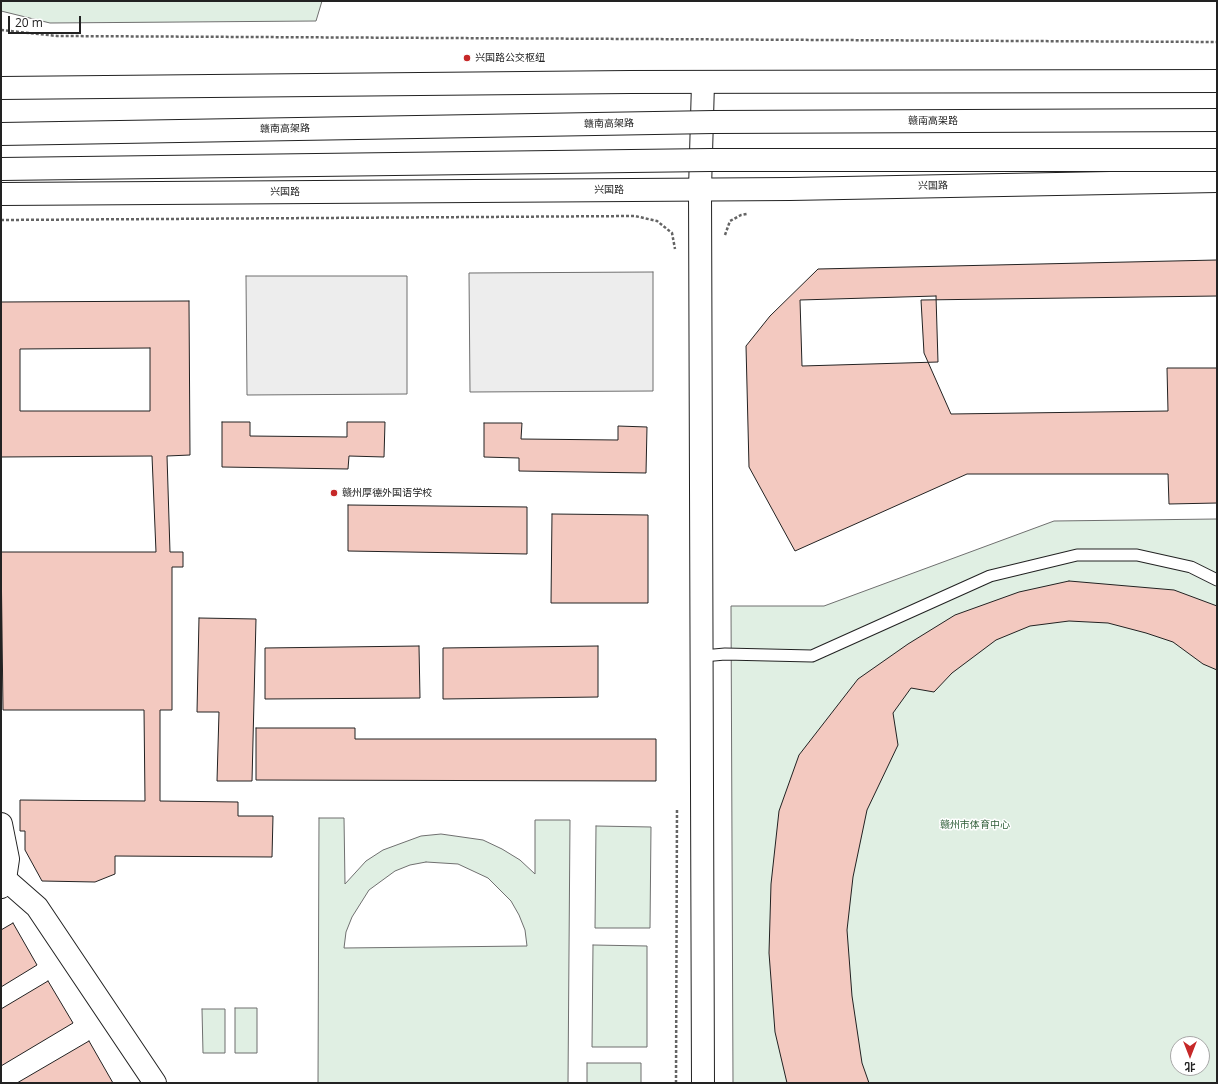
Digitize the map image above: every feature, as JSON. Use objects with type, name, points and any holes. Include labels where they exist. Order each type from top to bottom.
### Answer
[{"type":"main road","points":[[1,88],[630,82],[1217,81]]},
{"type":"main road","points":[[703,83],[700,189],[703,656],[703,1083]]},
{"type":"main road","name":"赣南高架路","points":[[1,134],[714,122],[1217,120]]},
{"type":"main road","points":[[1,169],[710,160],[1217,160]]},
{"type":"main road","name":"兴国路","points":[[1,194],[700,189],[1217,182]]},
{"type":"main road","points":[[1,824],[8,859],[3,883],[37,907],[155,1083]]},
{"type":"lane","points":[[703,656],[725,654],[812,656],[990,576],[1077,554],[1137,555],[1191,567],[1217,580]]},
{"type":"path","points":[[1,30],[57,36],[1217,42]]},
{"type":"path","points":[[725,242],[725,235],[730,221],[741,215],[755,214]]},
{"type":"path","points":[[1,220],[635,216],[657,221],[672,233],[676,253]]},
{"type":"green space","points":[[1,1],[322,1],[316,21],[50,23],[1,11]]},
{"type":"green space","name":"赣州市体育中心","points":[[1217,519],[1217,1083],[733,1083],[731,606],[824,606],[1054,521]]},
{"type":"green space","points":[[319,818],[344,818],[345,884],[366,861],[383,850],[421,836],[441,834],[483,840],[520,860],[535,874],[535,820],[570,820],[568,1083],[318,1083]],"holes":[[[426,862],[458,864],[488,878],[511,901],[525,930],[527,946],[344,948],[346,932],[352,917],[369,890],[395,871],[410,865]]]},
{"type":"green space","points":[[596,826],[651,827],[650,928],[595,928]]},
{"type":"green space","points":[[593,945],[647,946],[647,1047],[592,1047]]},
{"type":"green space","points":[[235,1008],[257,1008],[257,1053],[235,1053]]},
{"type":"green space","points":[[202,1009],[225,1009],[225,1053],[203,1053]]},
{"type":"green space","points":[[587,1063],[641,1063],[641,1083],[587,1083]]},
{"type":"shaded area","points":[[653,272],[653,391],[470,392],[469,273]]},
{"type":"shaded area","points":[[246,276],[407,276],[407,394],[247,395]]},
{"type":"building","points":[[1217,260],[1217,296],[921,300],[924,353],[951,414],[1168,411],[1167,368],[1217,368],[1217,503],[1169,504],[1168,474],[967,474],[795,551],[749,467],[746,346],[770,316],[818,269]]},
{"type":"building","points":[[936,296],[938,362],[802,366],[800,300]]},
{"type":"building","points":[[189,301],[190,455],[167,456],[170,552],[183,552],[183,567],[172,567],[172,710],[160,710],[160,801],[238,802],[238,816],[273,816],[272,857],[115,856],[115,874],[95,882],[42,881],[25,850],[25,831],[20,831],[20,800],[145,801],[144,710],[3,710],[1,552],[156,552],[152,456],[1,457],[1,302]],"holes":[[[150,348],[150,411],[20,411],[20,349]]]},
{"type":"building","points":[[222,422],[250,422],[250,436],[347,437],[347,422],[385,422],[384,457],[349,456],[348,469],[222,467]]},
{"type":"building","points":[[484,423],[522,423],[521,439],[618,440],[618,426],[647,427],[646,473],[519,471],[519,458],[484,457]]},
{"type":"building","points":[[348,505],[527,507],[527,554],[348,551]]},
{"type":"building","points":[[552,514],[648,515],[648,603],[551,603]]},
{"type":"building","points":[[1069,581],[1174,590],[1217,606],[1217,670],[1203,664],[1173,642],[1146,633],[1108,623],[1069,621],[1030,626],[996,640],[952,673],[934,692],[911,688],[893,713],[898,745],[867,810],[853,877],[847,930],[852,996],[862,1063],[869,1083],[787,1083],[775,1032],[769,953],[771,884],[779,811],[799,755],[858,679],[908,644],[955,615],[1019,592]]},
{"type":"building","points":[[199,618],[256,619],[252,781],[217,781],[219,712],[197,712]]},
{"type":"building","points":[[419,646],[420,698],[265,699],[265,648]]},
{"type":"building","points":[[598,646],[598,697],[443,699],[443,648]]},
{"type":"building","points":[[256,728],[355,728],[355,739],[656,739],[656,781],[256,780]]},
{"type":"building","points":[[13,923],[37,965],[1,987],[1,930]]},
{"type":"building","points":[[48,981],[73,1023],[1,1066],[1,1009]]},
{"type":"building","points":[[89,1041],[113,1083],[17,1083]]},
{"type":"place","name":"兴国路公交枢纽","points":[[467,58]]},
{"type":"place","name":"赣州厚德外国语学校","points":[[334,493]]}]
